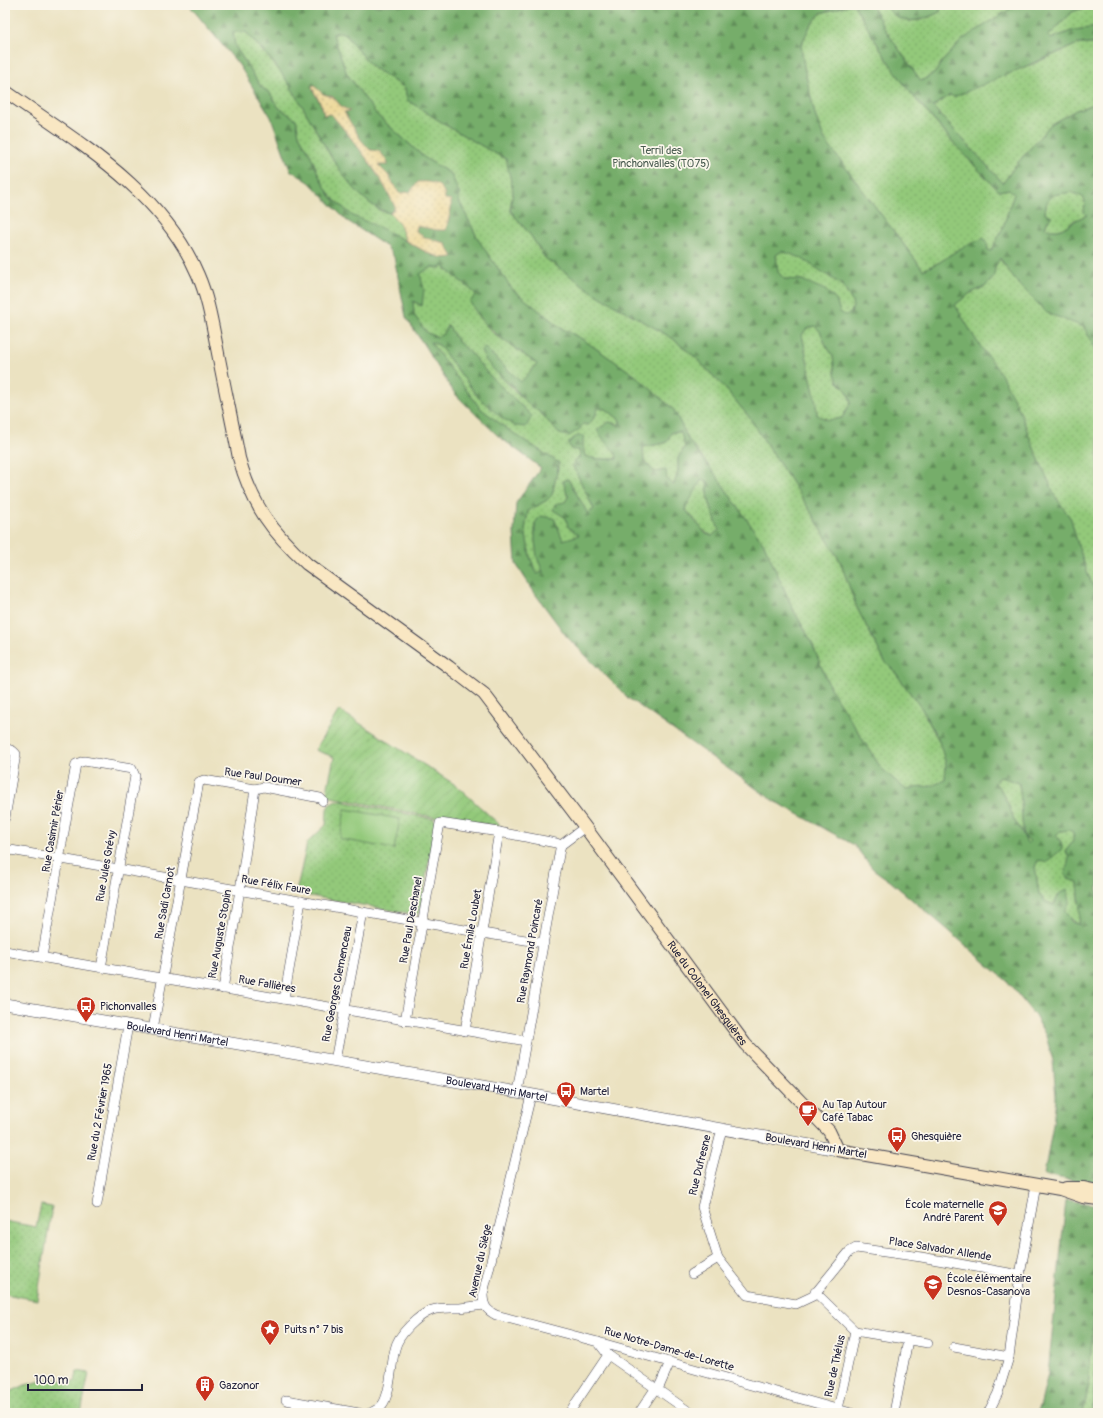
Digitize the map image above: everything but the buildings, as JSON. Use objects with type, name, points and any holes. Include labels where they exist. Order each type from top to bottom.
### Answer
[{"type":"main road","name":"Rue du Colonel Ghesquières","points":[[5,91],[96,156],[133,186],[160,215],[184,249],[198,275],[207,303],[244,475],[248,487],[262,513],[276,533],[287,546],[307,564],[484,694],[585,827],[745,1044],[829,1131],[838,1150]]},
{"type":"main road","name":"Boulevard Henri Martel","points":[[838,1150],[1060,1189],[1083,1197],[1098,1199]]},
{"type":"main road","name":"Boulevard Henri Martel","points":[[1060,1189],[1084,1188],[1098,1191]]},
{"type":"street","points":[[5,818],[16,754],[14,751],[7,748]]},
{"type":"street","name":"Rue Casimir Périer","points":[[42,957],[76,764],[84,761],[132,769]]},
{"type":"street","name":"Rue Jules Grévy","points":[[101,968],[135,776],[132,769]]},
{"type":"street","name":"Rue Paul Doumer","points":[[199,782],[204,780],[255,789],[264,787],[320,798],[323,801]]},
{"type":"street","name":"Rue Sadi Carnot","points":[[153,1029],[199,782]]},
{"type":"street","name":"Rue Auguste Stopin","points":[[223,989],[255,789]]},
{"type":"street","name":"Rue Paul Deschanel","points":[[405,1021],[440,823],[499,832]]},
{"type":"street","points":[[499,832],[561,845],[585,827]]},
{"type":"street","name":"Rue Émile Loubet","points":[[465,1031],[499,832]]},
{"type":"street","name":"Rue Raymond Poincaré","points":[[517,1092],[561,845]]},
{"type":"street","name":"Rue Félix Faure","points":[[5,849],[544,943]]},
{"type":"street","points":[[284,1000],[300,901]]},
{"type":"street","name":"Rue Georges Clemenceau","points":[[335,1061],[363,912]]},
{"type":"street","name":"Rue Fallières","points":[[5,950],[284,1000],[526,1041]]},
{"type":"street","name":"Boulevard Henri Martel","points":[[5,1004],[517,1092],[838,1150]]},
{"type":"street","name":"Rue du 2 Février 1965","points":[[97,1204],[128,1025]]},
{"type":"street","name":"Avenue du Siège","points":[[370,1413],[383,1404],[387,1395],[394,1349],[410,1326],[422,1316],[433,1310],[484,1305],[483,1294],[531,1095]]},
{"type":"street","name":"Rue Dufresne","points":[[718,1258],[702,1207],[722,1129]]},
{"type":"street","points":[[988,1413],[998,1393],[1009,1357],[1020,1275],[1036,1185]]},
{"type":"street","name":"Place Salvador Allende","points":[[814,1292],[849,1252],[856,1248],[921,1257],[1020,1275]]},
{"type":"street","points":[[692,1274],[718,1258],[746,1295],[796,1304],[812,1296],[814,1292],[855,1331]]},
{"type":"street","name":"Rue Notre-Dame-de-Lorette","points":[[484,1305],[490,1312],[496,1315],[851,1413]]},
{"type":"street","name":"Rue de Thélus","points":[[838,1409],[855,1331],[928,1343]]},
{"type":"street","points":[[894,1413],[908,1340]]},
{"type":"street","points":[[598,1342],[608,1355],[691,1413]]},
{"type":"street","points":[[954,1347],[1009,1357]]},
{"type":"street","points":[[569,1413],[608,1355]]},
{"type":"street","points":[[639,1413],[655,1389],[660,1385],[670,1362]]},
{"type":"street","points":[[286,1400],[359,1413]]},
{"type":"street","points":[[295,1413],[297,1402]]},
{"type":"green space","name":"Terril des Pinchonvalles (T075)","points":[[189,5],[849,5],[821,13],[810,26],[801,45],[804,67],[815,115],[824,139],[923,270],[940,262],[959,249],[984,238],[987,243],[988,250],[991,251],[1002,230],[1014,194],[1009,189],[999,191],[929,115],[893,68],[854,5],[872,5],[884,28],[921,81],[935,73],[941,63],[962,40],[1016,5],[1092,5],[1072,12],[1049,36],[1051,39],[1074,30],[1098,27],[1098,44],[1078,44],[954,97],[950,95],[933,107],[1003,183],[1015,166],[1051,124],[1076,110],[1098,103],[1098,354],[1084,327],[1047,313],[1015,280],[1000,258],[995,267],[994,277],[986,286],[969,294],[955,305],[976,340],[1001,374],[1018,407],[1055,496],[1071,519],[1088,575],[1098,597],[1098,1185],[1044,1175],[1056,1097],[1053,1061],[1046,1036],[1035,1016],[1008,982],[890,881],[873,869],[854,845],[771,799],[628,698],[567,637],[536,595],[516,564],[514,532],[516,503],[541,468],[497,435],[455,394],[406,317],[394,257],[387,247],[346,220],[309,182],[290,170],[271,117],[239,65]],"holes":[[[233,32],[246,32],[274,63],[286,79],[342,173],[364,199],[377,208],[390,213],[395,207],[382,182],[358,147],[331,114],[324,114],[312,88],[333,97],[342,107],[349,111],[344,112],[355,132],[365,146],[373,151],[379,151],[378,165],[388,175],[399,193],[410,192],[450,200],[451,209],[446,230],[417,226],[416,231],[426,238],[445,243],[453,257],[443,258],[430,254],[381,228],[353,216],[331,197],[299,135],[296,119],[279,108],[270,93],[261,87],[235,46]],[[340,32],[345,34],[372,67],[405,88],[407,100],[449,127],[506,159],[513,191],[510,210],[531,236],[545,258],[594,293],[672,338],[695,357],[725,388],[749,417],[811,512],[840,561],[857,608],[885,662],[894,671],[922,709],[939,741],[946,764],[945,780],[932,786],[905,789],[881,768],[830,688],[811,641],[793,609],[764,544],[715,474],[689,441],[674,410],[636,376],[582,339],[561,328],[512,289],[479,241],[459,201],[459,193],[451,174],[425,158],[377,115],[347,74],[333,34]],[[1071,192],[1083,197],[1085,201],[1084,213],[1087,215],[1058,230],[1050,230],[1045,228],[1047,222],[1052,216],[1045,213],[1046,206],[1050,198],[1056,195]],[[782,251],[801,258],[842,285],[851,299],[853,306],[851,313],[845,315],[840,312],[836,300],[825,290],[802,280],[784,279],[778,272],[776,255]],[[443,266],[476,294],[470,302],[483,321],[500,337],[537,364],[521,382],[484,347],[481,351],[486,361],[498,374],[513,387],[527,403],[542,414],[559,434],[569,436],[580,429],[583,424],[589,425],[598,408],[606,409],[620,420],[619,425],[609,422],[597,430],[606,443],[616,453],[617,459],[596,459],[585,456],[583,446],[584,436],[575,437],[568,444],[572,450],[579,450],[580,457],[574,460],[573,466],[594,509],[588,514],[568,479],[563,481],[568,497],[565,502],[555,504],[553,510],[566,518],[568,527],[579,535],[563,540],[554,518],[540,516],[535,523],[535,541],[537,557],[543,572],[537,574],[530,557],[525,529],[528,511],[547,500],[552,495],[559,463],[507,429],[480,408],[430,342],[439,345],[478,397],[502,418],[515,426],[526,427],[532,416],[488,374],[469,351],[458,342],[448,325],[443,334],[438,337],[427,333],[414,315],[413,301],[422,306],[424,289],[420,274],[432,267],[440,268]],[[815,326],[820,331],[833,356],[835,373],[838,382],[847,391],[851,402],[842,418],[828,420],[817,415],[816,403],[802,335],[807,328]],[[672,432],[681,432],[685,447],[678,458],[678,471],[674,485],[667,480],[666,470],[655,472],[644,462],[643,447],[666,443]],[[702,479],[707,481],[709,501],[719,530],[712,536],[706,534],[685,509]],[[1001,777],[1019,783],[1024,837],[1014,820],[1000,788],[995,783],[997,779]],[[1069,830],[1073,832],[1073,841],[1066,851],[1069,858],[1065,875],[1071,880],[1078,882],[1080,911],[1079,925],[1072,922],[1065,911],[1070,901],[1067,889],[1059,894],[1054,905],[1046,902],[1039,894],[1035,867],[1038,860],[1046,863],[1062,849],[1061,842],[1056,835],[1060,831]],[[1024,837],[1030,841],[1027,844]]]},
{"type":"green space","points":[[854,5],[879,47],[900,78],[940,128],[999,191],[1009,189],[1014,194],[1002,230],[991,251],[988,250],[987,243],[959,249],[940,262],[923,270],[824,139],[815,115],[804,67],[801,45],[810,26],[821,13]]},
{"type":"green space","points":[[872,5],[886,5],[889,10],[909,21],[922,20],[940,12],[941,6],[943,5],[1016,5],[962,40],[941,63],[935,73],[921,81],[884,28]]},
{"type":"green space","points":[[886,5],[943,5],[941,6],[940,12],[925,18],[918,20],[903,20],[891,12]]},
{"type":"green space","points":[[1092,5],[1098,5],[1098,27],[1074,30],[1050,39],[1049,36],[1072,12]]},
{"type":"green space","points":[[233,32],[246,32],[281,72],[298,98],[331,157],[354,188],[368,202],[381,211],[390,213],[399,223],[406,241],[353,216],[331,197],[299,135],[296,119],[279,108],[270,93],[261,87],[235,46]]},
{"type":"green space","points":[[340,32],[345,34],[372,67],[405,88],[407,100],[449,127],[507,159],[513,191],[510,210],[531,236],[545,258],[595,293],[672,338],[695,357],[725,388],[749,417],[811,512],[840,561],[857,608],[885,662],[894,671],[922,709],[939,741],[946,764],[945,780],[932,786],[905,789],[881,768],[830,688],[811,641],[793,609],[764,544],[715,474],[689,441],[674,410],[636,376],[582,339],[561,328],[512,289],[479,241],[459,201],[459,193],[451,174],[425,158],[377,115],[347,74],[333,35]]},
{"type":"green space","points":[[1078,44],[1098,44],[1098,103],[1076,110],[1051,124],[1015,166],[1003,183],[933,107],[950,95],[1033,64]]},
{"type":"green space","points":[[1071,192],[1083,197],[1085,201],[1084,209],[1088,215],[1075,220],[1058,230],[1050,230],[1045,228],[1046,204],[1050,196],[1059,193]]},
{"type":"green space","points":[[782,251],[802,258],[842,285],[851,299],[853,306],[851,313],[845,316],[840,312],[836,300],[802,280],[784,279],[778,272],[776,255]]},
{"type":"green space","points":[[999,258],[1015,280],[1070,321],[1084,327],[1098,354],[1098,597],[1088,575],[1071,519],[1055,496],[1018,407],[955,305],[969,294],[986,286],[994,277],[995,267]]},
{"type":"green space","points":[[443,266],[476,294],[475,312],[492,332],[537,364],[522,383],[484,347],[486,361],[527,403],[542,414],[552,426],[583,424],[595,417],[598,408],[606,409],[620,420],[620,425],[609,422],[611,448],[616,453],[618,459],[596,459],[585,456],[583,436],[579,450],[580,457],[573,466],[594,509],[588,514],[568,479],[563,481],[568,497],[565,502],[568,527],[580,535],[563,541],[554,518],[535,523],[536,548],[543,572],[537,574],[530,557],[525,529],[528,511],[547,500],[552,495],[559,463],[507,429],[480,408],[429,341],[439,345],[478,397],[532,416],[488,374],[469,351],[458,342],[448,325],[443,334],[438,337],[427,333],[414,315],[413,301],[421,306],[420,273],[432,267],[440,268]]},
{"type":"green space","points":[[815,326],[820,331],[833,356],[835,373],[838,382],[847,391],[851,402],[842,418],[828,420],[817,415],[816,403],[802,335],[807,328]]},
{"type":"green space","points":[[672,432],[681,432],[685,447],[678,458],[678,471],[674,485],[655,472],[644,462],[643,447],[665,443]]},
{"type":"green space","points":[[701,478],[707,481],[709,501],[719,530],[712,536],[701,528],[685,509]]},
{"type":"green space","points":[[339,710],[457,786],[501,826],[438,818],[326,796],[334,757],[315,750]]},
{"type":"green space","points":[[1001,777],[1019,783],[1024,837],[1014,820],[1000,788],[995,783],[997,779]]},
{"type":"green space","points":[[336,801],[434,819],[436,824],[419,915],[299,894],[297,888],[307,843],[326,825],[327,809],[329,805]]},
{"type":"green space","points":[[345,809],[400,819],[394,849],[340,839]]},
{"type":"green space","points":[[1069,830],[1074,832],[1073,841],[1066,851],[1069,858],[1065,875],[1071,880],[1078,882],[1080,911],[1079,925],[1068,916],[1059,894],[1054,905],[1046,902],[1039,894],[1035,867],[1038,860],[1057,853],[1062,849],[1061,842],[1056,835],[1060,831]]},
{"type":"green space","points":[[1024,837],[1031,841],[1027,844]]},
{"type":"green space","points":[[1066,1200],[1098,1205],[1097,1280],[1088,1389],[1083,1413],[1037,1413],[1041,1403],[1048,1373]]},
{"type":"green space","points":[[41,1205],[52,1207],[37,1300],[5,1294],[5,1221],[36,1227]]},
{"type":"green space","points":[[1098,1260],[1098,1341],[1092,1413],[1083,1413],[1088,1389]]},
{"type":"green space","points":[[1098,1341],[1098,1413],[1092,1413]]},
{"type":"green space","points":[[77,1371],[89,1373],[81,1413],[5,1413],[5,1391],[10,1392],[25,1385],[50,1379],[75,1382]]},
{"type":"sand","points":[[313,85],[323,94],[333,97],[342,107],[350,111],[344,112],[361,140],[370,150],[379,151],[387,160],[388,165],[378,165],[388,175],[399,193],[410,192],[418,182],[427,182],[440,186],[445,199],[451,200],[451,209],[446,230],[437,230],[417,226],[416,231],[426,238],[445,243],[453,257],[443,258],[430,254],[406,241],[399,223],[390,213],[395,207],[382,182],[358,147],[331,114],[324,115],[322,106],[312,88]]},
{"type":"place","name":"Pichonvalles","points":[[86,1023]]},
{"type":"place","name":"Martel","points":[[566,1108]]},
{"type":"place","name":"Au Tap Autour Café Tabac","points":[[808,1127]]},
{"type":"place","name":"Ghesquière","points":[[897,1153]]},
{"type":"place","name":"École maternelle André Parent","points":[[998,1227]]},
{"type":"place","name":"École élémentaire Desnos-Casanova","points":[[933,1301]]},
{"type":"place","name":"Puits n° 7 bis","points":[[270,1346]]},
{"type":"place","name":"Gazonor","points":[[205,1402]]}]
